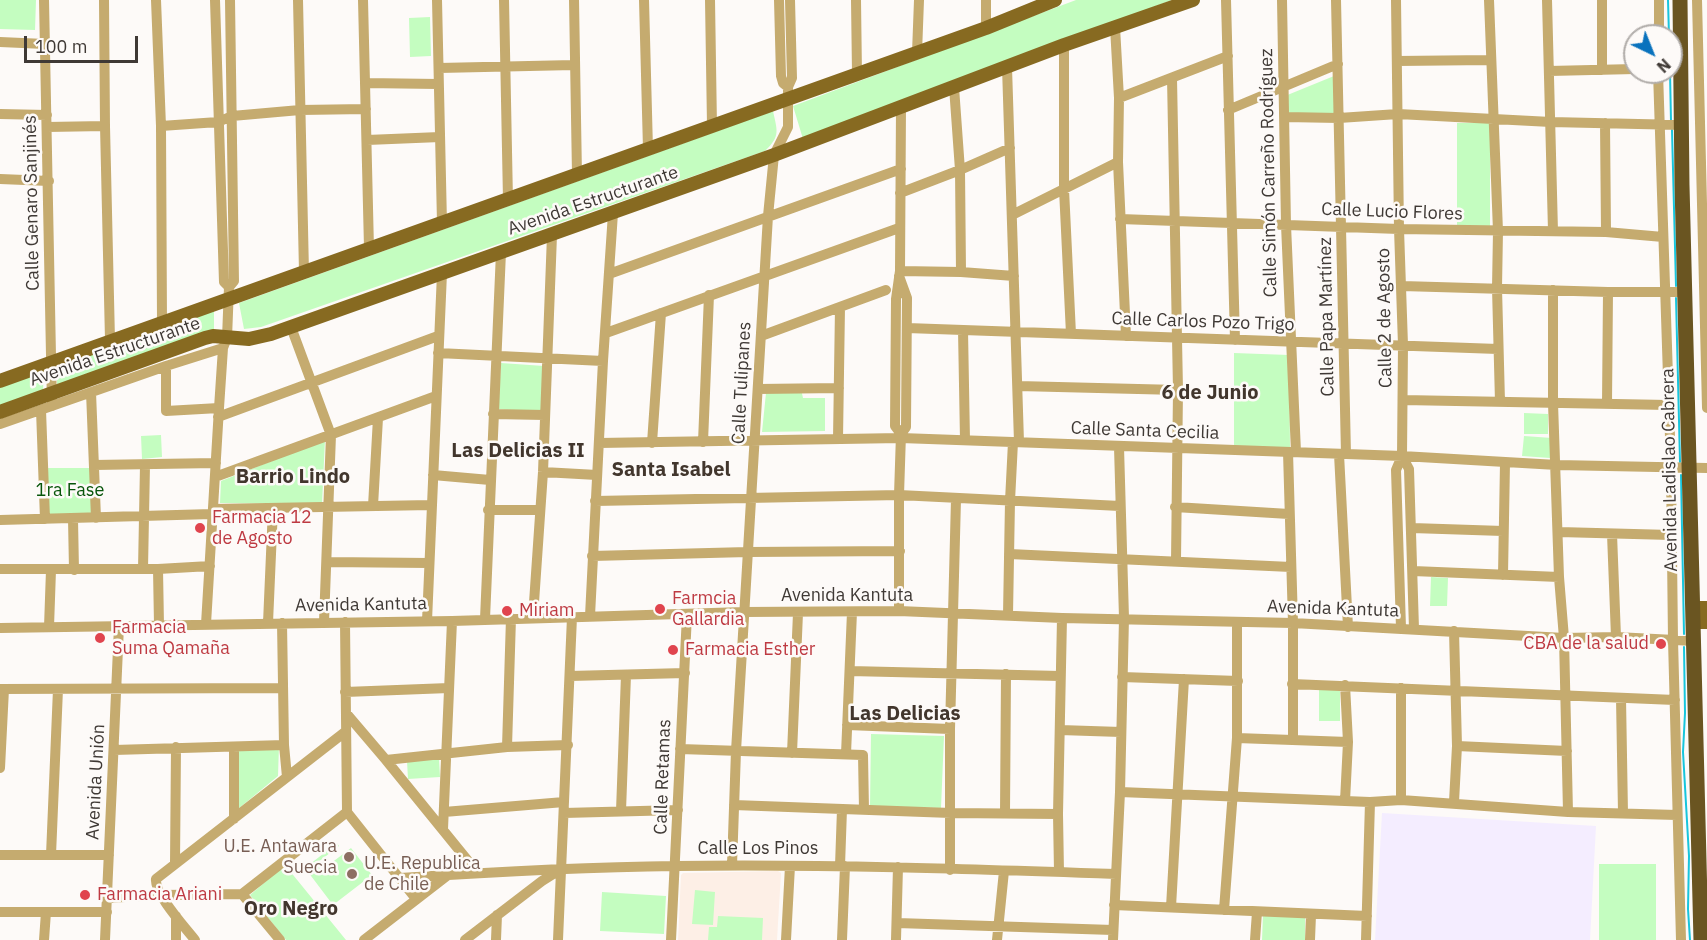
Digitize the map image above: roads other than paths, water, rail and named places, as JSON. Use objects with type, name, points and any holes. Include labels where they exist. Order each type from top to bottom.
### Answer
[{"type":"highway","name":"Avenida Ladislao Cabrera","points":[[1680,0],[1671,125],[1682,185],[1690,468],[1700,615],[1694,641],[1702,785],[1704,914],[1701,940]]},
{"type":"main road","name":"Avenida Estructurante","points":[[0,381],[162,323],[229,293],[304,272],[442,224],[712,126],[788,93],[857,74],[986,28],[1055,0]]},
{"type":"main road","name":"Avenida Estructurante","points":[[0,412],[48,403],[205,338],[225,343],[271,334],[774,155],[1064,45],[1193,0]]},
{"type":"street","name":"Calle Genaro Sanjinés","points":[[44,0],[49,181],[50,362],[45,519]]},
{"type":"street","points":[[104,0],[110,340]]},
{"type":"street","points":[[156,0],[162,323]]},
{"type":"street","points":[[215,0],[224,282],[229,293]]},
{"type":"street","points":[[206,624],[218,413],[229,293],[234,281],[230,0]]},
{"type":"street","points":[[298,0],[304,272]]},
{"type":"street","points":[[363,0],[369,248]]},
{"type":"street","points":[[437,0],[442,224]]},
{"type":"street","points":[[504,0],[508,200]]},
{"type":"street","points":[[574,0],[577,175]]},
{"type":"street","points":[[644,0],[648,149]]},
{"type":"street","points":[[710,0],[712,126]]},
{"type":"street","points":[[778,0],[780,76],[788,93]]},
{"type":"street","points":[[774,155],[788,127],[788,93],[792,74],[790,0]]},
{"type":"street","points":[[856,0],[857,74]]},
{"type":"street","points":[[917,53],[919,0]]},
{"type":"street","points":[[986,0],[986,28]]},
{"type":"street","points":[[1226,0],[1235,339]]},
{"type":"street","name":"Calle Simón Carreño Rodríguez","points":[[1282,0],[1292,452],[1290,514],[1293,739]]},
{"type":"street","name":"Calle Papa Martínez","points":[[1336,0],[1344,343],[1342,454],[1348,627]]},
{"type":"street","name":"Calle 2 de Agosto","points":[[1396,0],[1403,345],[1402,456],[1396,470],[1401,628]]},
{"type":"street","points":[[1547,0],[1554,231]]},
{"type":"street","points":[[1602,0],[1602,70]]},
{"type":"street","points":[[1659,0],[1659,24]]},
{"type":"street","points":[[1697,0],[1705,185],[1707,408]]},
{"type":"street","points":[[1490,1],[1492,119],[1498,231],[1500,402]]},
{"type":"street","points":[[1115,27],[1119,98],[1120,219],[1126,336]]},
{"type":"street","points":[[0,42],[45,44]]},
{"type":"street","points":[[1064,45],[1064,189],[1071,334]]},
{"type":"street","points":[[1119,98],[1228,56]]},
{"type":"street","points":[[1397,61],[1490,60]]},
{"type":"street","points":[[1228,110],[1338,64]]},
{"type":"street","points":[[439,68],[574,65]]},
{"type":"street","points":[[1007,67],[1018,386],[1016,442],[1010,501],[1008,615]]},
{"type":"street","points":[[1549,71],[1623,69]]},
{"type":"street","points":[[1172,78],[1178,390],[1176,561]]},
{"type":"street","points":[[365,83],[438,84]]},
{"type":"street","points":[[1661,84],[1671,125],[1663,237],[1671,468],[1681,940]]},
{"type":"street","points":[[954,87],[960,171],[961,272]]},
{"type":"street","points":[[901,107],[895,426],[901,436]]},
{"type":"street","points":[[160,126],[218,122],[232,116],[300,110],[366,109]]},
{"type":"street","points":[[0,114],[105,126]]},
{"type":"street","points":[[1285,117],[1338,118],[1398,114],[1551,122],[1671,125]]},
{"type":"street","points":[[1605,123],[1606,232]]},
{"type":"street","points":[[367,140],[440,137]]},
{"type":"street","points":[[900,193],[960,171],[1010,148]]},
{"type":"street","name":"Calle Tulipanes","points":[[732,865],[744,612],[768,216],[774,155]]},
{"type":"street","points":[[1012,215],[1118,162]]},
{"type":"street","points":[[609,274],[901,169]]},
{"type":"street","points":[[0,179],[49,181]]},
{"type":"street","points":[[1682,185],[1705,185]]},
{"type":"street","points":[[590,616],[613,213]]},
{"type":"street","name":"Calle Lucio Flores","points":[[1120,219],[1399,229],[1606,232],[1663,237]]},
{"type":"street","points":[[606,333],[899,228]]},
{"type":"street","points":[[533,617],[543,472],[552,235]]},
{"type":"street","points":[[485,619],[501,252]]},
{"type":"street","points":[[899,273],[961,272],[1014,276]]},
{"type":"street","points":[[427,621],[442,273]]},
{"type":"street","points":[[899,273],[907,297],[906,427],[901,436],[899,495],[899,611]]},
{"type":"street","points":[[1402,286],[1685,292]]},
{"type":"street","points":[[761,336],[886,290]]},
{"type":"street","points":[[1553,290],[1553,403],[1557,465],[1559,577],[1564,638],[1568,812]]},
{"type":"street","points":[[1607,404],[1608,292]]},
{"type":"street","points":[[703,442],[709,296]]},
{"type":"street","points":[[838,439],[840,307]]},
{"type":"street","points":[[652,442],[661,313]]},
{"type":"street","points":[[291,327],[331,435],[324,622]]},
{"type":"street","name":"Calle Carlos Pozo Trigo","points":[[907,328],[1498,349]]},
{"type":"street","points":[[963,330],[965,440]]},
{"type":"street","points":[[166,366],[166,411],[218,413],[438,336]]},
{"type":"street","name":"Avenida Estructurante","points":[[0,424],[48,403],[91,392],[225,343]]},
{"type":"street","points":[[438,353],[603,361]]},
{"type":"street","points":[[1018,386],[1178,390]]},
{"type":"street","points":[[758,389],[839,388]]},
{"type":"street","points":[[91,392],[96,518]]},
{"type":"street","points":[[215,477],[436,396]]},
{"type":"street","points":[[1403,400],[1668,405]]},
{"type":"street","points":[[493,414],[545,415]]},
{"type":"street","points":[[373,506],[378,418]]},
{"type":"street","name":"Calle Santa Cecilia","points":[[599,443],[901,436],[1119,447],[1402,456],[1505,463],[1707,468]]},
{"type":"street","points":[[897,923],[998,927],[1055,935],[1113,935],[1120,792],[1124,618],[1119,447]]},
{"type":"street","name":"Calle 2 de Agosto","points":[[1402,456],[1409,469],[1414,629]]},
{"type":"street","points":[[1503,574],[1505,463]]},
{"type":"street","points":[[94,465],[216,464]]},
{"type":"street","points":[[143,569],[145,465]]},
{"type":"street","points":[[543,472],[597,475]]},
{"type":"street","points":[[433,475],[490,480]]},
{"type":"street","points":[[595,501],[899,495],[1120,506]]},
{"type":"street","points":[[950,870],[950,729],[956,499]]},
{"type":"street","points":[[0,520],[144,516],[273,508],[431,505]]},
{"type":"street","points":[[1175,507],[1290,514]]},
{"type":"street","points":[[268,623],[273,508]]},
{"type":"street","points":[[488,510],[540,510]]},
{"type":"street","points":[[73,519],[74,570]]},
{"type":"street","points":[[1412,528],[1503,531]]},
{"type":"street","points":[[1558,532],[1671,535]]},
{"type":"street","points":[[1612,534],[1616,637]]},
{"type":"street","points":[[592,556],[900,551]]},
{"type":"street","points":[[1009,554],[1121,561],[1176,561],[1291,567]]},
{"type":"street","points":[[327,562],[429,563]]},
{"type":"street","points":[[0,569],[158,569],[210,566]]},
{"type":"street","points":[[158,569],[159,625]]},
{"type":"street","points":[[49,627],[51,570]]},
{"type":"street","points":[[1413,572],[1559,577]]},
{"type":"street","name":"Avenida Kantuta","points":[[0,628],[452,621],[744,612],[899,611],[1062,618],[1293,623],[1564,638],[1616,637],[1694,641]]},
{"type":"street","points":[[846,754],[852,612]]},
{"type":"street","points":[[792,753],[798,613]]},
{"type":"street","name":"Calle Retamas","points":[[671,940],[687,615]]},
{"type":"street","points":[[558,940],[572,617]]},
{"type":"street","points":[[507,747],[511,618]]},
{"type":"street","points":[[1059,872],[1062,618]]},
{"type":"street","points":[[443,830],[452,621]]},
{"type":"street","points":[[345,622],[347,812],[416,899]]},
{"type":"street","points":[[282,623],[284,745],[287,777]]},
{"type":"street","points":[[1224,910],[1237,738],[1237,623]]},
{"type":"street","name":"Avenida Unión","points":[[105,940],[119,626]]},
{"type":"street","points":[[1454,631],[1457,746],[1454,802]]},
{"type":"street","points":[[850,671],[1060,676]]},
{"type":"street","points":[[570,676],[685,673]]},
{"type":"street","points":[[1005,813],[1006,674]]},
{"type":"street","points":[[621,811],[627,675]]},
{"type":"street","points":[[1122,677],[1238,681]]},
{"type":"street","points":[[1172,907],[1176,793],[1184,680]]},
{"type":"street","points":[[1292,684],[1675,700]]},
{"type":"street","points":[[1345,685],[1348,742],[1345,801]]},
{"type":"street","points":[[0,768],[2,689],[283,688]]},
{"type":"street","points":[[345,692],[449,688]]},
{"type":"street","points":[[1401,688],[1401,800]]},
{"type":"street","points":[[51,855],[58,689]]},
{"type":"street","points":[[1621,698],[1623,813]]},
{"type":"street","points":[[346,713],[477,872]]},
{"type":"street","points":[[848,725],[950,729]]},
{"type":"street","points":[[1060,730],[1121,732]]},
{"type":"street","points":[[195,940],[161,895],[155,884],[156,879],[345,732]]},
{"type":"street","points":[[1237,738],[1348,742]]},
{"type":"street","points":[[114,750],[284,745]]},
{"type":"street","points":[[387,760],[507,747],[568,745]]},
{"type":"street","points":[[1457,746],[1566,751]]},
{"type":"street","points":[[175,863],[176,747]]},
{"type":"street","points":[[234,747],[234,819]]},
{"type":"street","points":[[680,748],[863,755],[864,810]]},
{"type":"street","points":[[1120,792],[1370,802],[1401,800],[1454,802],[1568,812],[1677,815]]},
{"type":"street","points":[[1366,940],[1370,802]]},
{"type":"street","points":[[734,805],[951,813],[1058,814]]},
{"type":"street","points":[[444,812],[564,807],[621,811],[678,810]]},
{"type":"street","points":[[842,809],[842,940]]},
{"type":"street","points":[[107,898],[242,894],[347,812]]},
{"type":"street","points":[[0,855],[109,855]]},
{"type":"street","name":"Calle Los Pinos","points":[[400,878],[562,868],[732,865],[898,867],[1116,874]]},
{"type":"street","points":[[786,940],[790,866]]},
{"type":"street","points":[[896,940],[898,867]]},
{"type":"street","points":[[465,940],[562,868]]},
{"type":"street","points":[[997,940],[1004,871]]},
{"type":"street","points":[[364,940],[448,874]]},
{"type":"street","points":[[242,894],[280,940]]},
{"type":"street","points":[[1114,905],[1367,916]]},
{"type":"street","points":[[0,912],[106,912]]},
{"type":"street","points":[[44,940],[46,912]]},
{"type":"street","points":[[1255,940],[1257,912]]},
{"type":"street","points":[[176,915],[176,940]]},
{"type":"street","points":[[496,940],[497,915]]},
{"type":"street","points":[[1310,940],[1311,915]]},
{"type":"waterway","points":[[1668,0],[1669,24]]},
{"type":"waterway","points":[[1670,84],[1671,121]]},
{"type":"waterway","points":[[1672,130],[1676,286]]},
{"type":"waterway","points":[[1676,298],[1680,462]]},
{"type":"waterway","points":[[1681,475],[1684,634]]},
{"type":"waterway","points":[[1684,647],[1683,752],[1689,856],[1690,940]]},
{"type":"place","name":"Farmacia 12 de Agosto","points":[[200,528]]},
{"type":"place","name":"Farmcia Gallardia","points":[[660,609]]},
{"type":"place","name":"Miriam","points":[[507,611]]},
{"type":"place","name":"Farmacia Suma Qamaña","points":[[100,638]]},
{"type":"place","name":"CBA de la salud","points":[[1661,644]]},
{"type":"place","name":"Farmacia Esther","points":[[673,650]]},
{"type":"place","name":"U.E. Antawara Suecia","points":[[349,857]]},
{"type":"place","name":"U.E. Republica de Chile","points":[[352,874]]},
{"type":"place","name":"Farmacia Ariani","points":[[85,895]]},
{"type":"district","name":"6 de Junio","points":[[1210,393]]},
{"type":"district","name":"Las Delicias II","points":[[518,451]]},
{"type":"district","name":"Santa Isabel","points":[[671,470]]},
{"type":"district","name":"Barrio Lindo","points":[[293,477]]},
{"type":"district","name":"Las Delicias","points":[[905,714]]},
{"type":"district","name":"Oro Negro","points":[[291,909]]},
{"type":"park label","name":"1ra Fase","points":[[70,491]]}]
